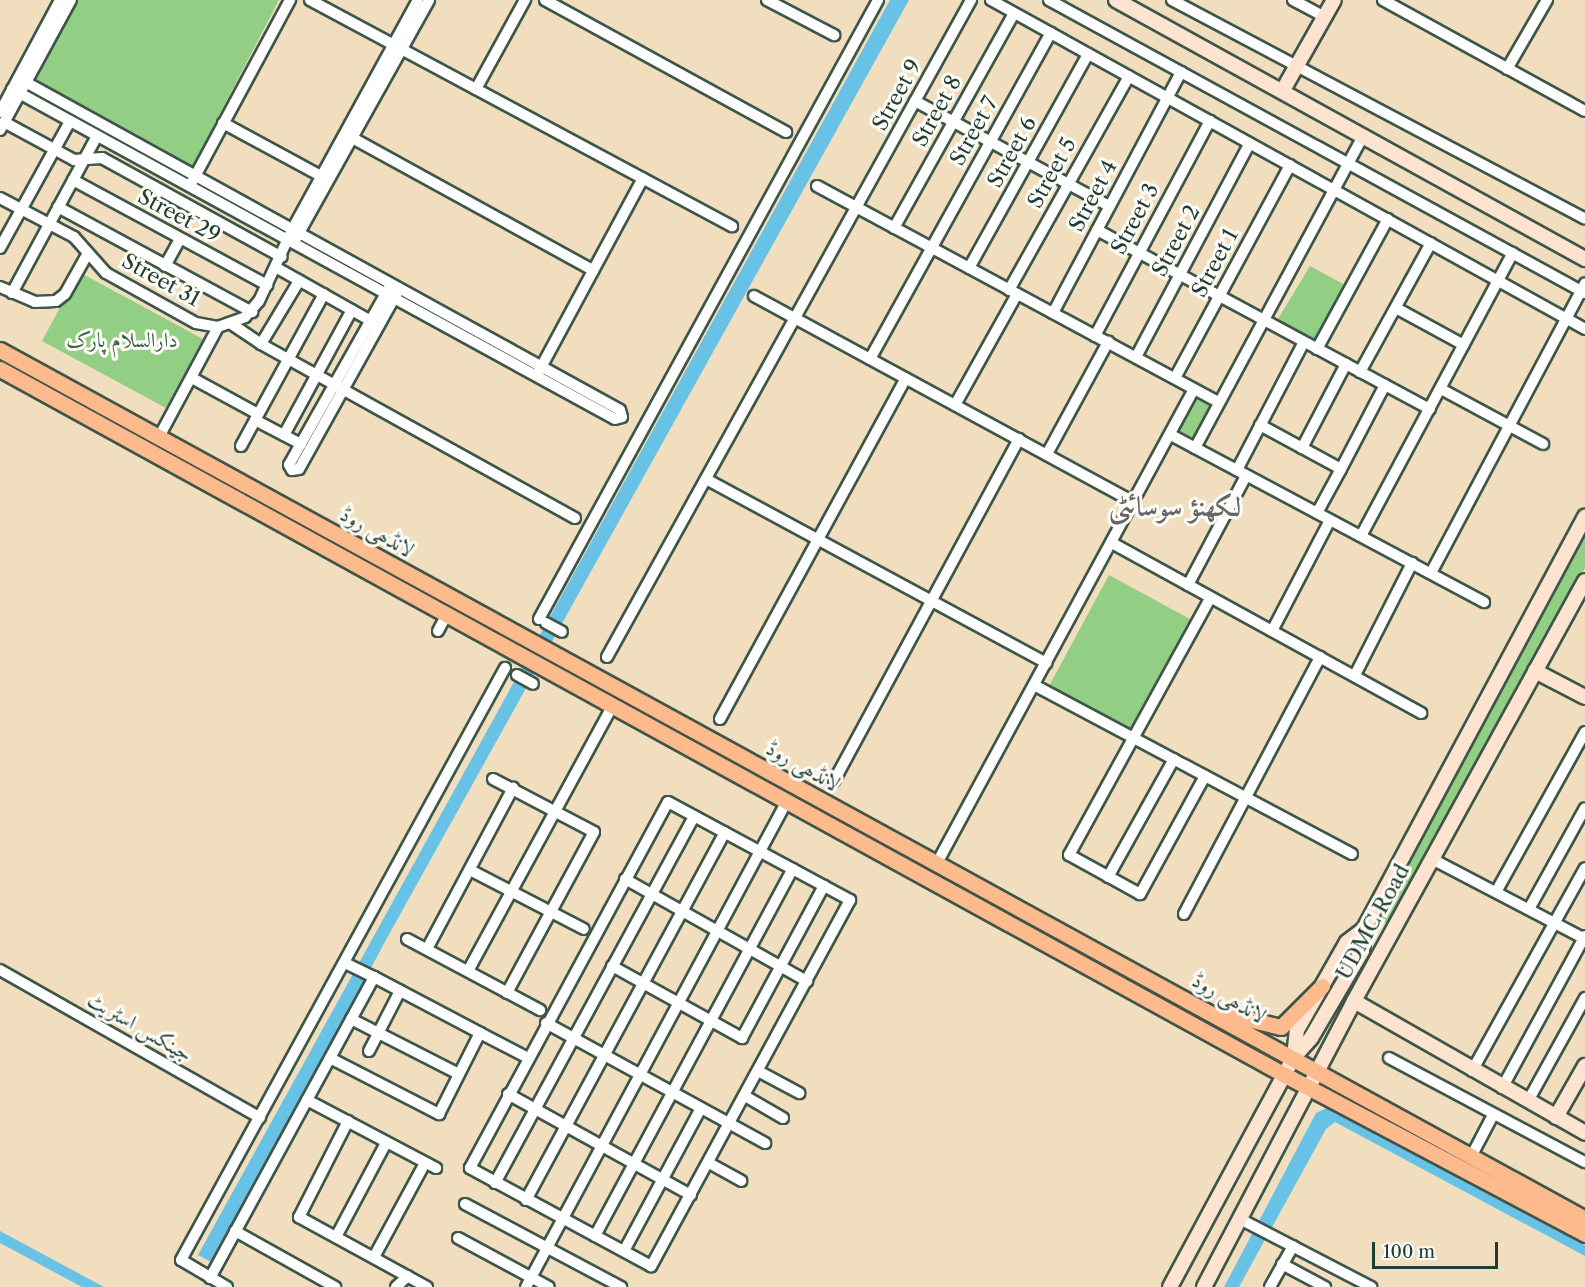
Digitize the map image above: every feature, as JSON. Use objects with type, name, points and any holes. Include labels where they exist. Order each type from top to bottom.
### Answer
[{"type":"main road","points":[[1116,0],[1283,90],[1585,259]]},
{"type":"main road","points":[[1283,90],[1334,0]]},
{"type":"main road","name":"لانڈھی روڈ","points":[[0,350],[1318,1070],[1585,1219]]},
{"type":"main road","name":"لانڈھی روڈ","points":[[0,369],[1285,1075],[1585,1234]]},
{"type":"main road","name":"UDMC Road","points":[[1364,929],[1585,518]]},
{"type":"main road","name":"UDMC Road","points":[[1204,1287],[1246,1222],[1309,1086],[1353,1001],[1585,581]]},
{"type":"main road","points":[[1534,671],[1585,697]]},
{"type":"main road","points":[[1364,929],[1386,942]]},
{"type":"main road","points":[[1294,1057],[1297,1030],[1347,942],[1364,929]]},
{"type":"main road","points":[[1170,1287],[1294,1057],[1311,1038],[1362,951],[1364,929]]},
{"type":"main road","points":[[1166,988],[1257,1024],[1281,1027],[1322,986]]},
{"type":"main road","points":[[1353,1001],[1472,1071],[1585,1133]]},
{"type":"main road","points":[[1262,1062],[1272,1056],[1270,1044]]},
{"type":"main road","points":[[1556,1117],[1580,1087],[1585,1066]]},
{"type":"street","points":[[22,80],[60,0]]},
{"type":"street","points":[[71,0],[22,80],[1,121],[82,162],[102,158],[182,202],[290,242]]},
{"type":"street","points":[[182,202],[290,0]]},
{"type":"street","points":[[310,0],[732,226]]},
{"type":"street","points":[[397,47],[417,0]]},
{"type":"street","points":[[290,242],[397,47],[429,0]]},
{"type":"street","points":[[477,89],[525,0]]},
{"type":"street","points":[[545,0],[786,132]]},
{"type":"street","points":[[768,0],[834,35]]},
{"type":"street","points":[[562,632],[542,621],[878,0]]},
{"type":"street","name":"Street 9","points":[[608,657],[971,0]]},
{"type":"street","points":[[991,0],[1585,328]]},
{"type":"street","points":[[1049,0],[1513,254],[1584,289],[1566,318],[1431,573]]},
{"type":"street","points":[[1172,0],[1299,64],[1585,219]]},
{"type":"street","points":[[1293,0],[1325,17]]},
{"type":"street","points":[[1383,0],[1507,69],[1584,108]]},
{"type":"street","points":[[1507,69],[1547,0]]},
{"type":"street","name":"Street 8","points":[[894,228],[1014,13]]},
{"type":"street","name":"Street 7","points":[[870,359],[1051,33]]},
{"type":"street","name":"Street 6","points":[[969,268],[1088,54]]},
{"type":"street","name":"Street 4","points":[[1053,313],[1181,72]]},
{"type":"street","name":"Street 5","points":[[955,405],[1068,184],[1129,76]]},
{"type":"street","points":[[22,80],[290,242],[392,292],[539,372],[615,419],[622,417],[620,410],[539,372]]},
{"type":"street","points":[[16,91],[97,136],[192,182]]},
{"type":"street","points":[[915,101],[1110,206]]},
{"type":"street","points":[[0,248],[70,121]]},
{"type":"street","name":"Street 3","points":[[1095,336],[1210,121]]},
{"type":"street","points":[[223,123],[321,176]]},
{"type":"street","points":[[12,293],[97,136]]},
{"type":"street","points":[[58,207],[252,312],[277,268],[321,176],[348,136]]},
{"type":"street","points":[[348,136],[593,270]]},
{"type":"street","points":[[1195,448],[1363,136]]},
{"type":"street","name":"Street 2","points":[[1136,357],[1250,143]]},
{"type":"street","name":"Street 1","points":[[1175,378],[1290,165]]},
{"type":"street","points":[[539,372],[643,178]]},
{"type":"street","name":"Street 29","points":[[73,180],[267,285]]},
{"type":"street","points":[[817,186],[1218,402]]},
{"type":"street","name":"Street 31","points":[[0,198],[74,237],[88,253],[122,283],[196,323],[218,327],[252,312]]},
{"type":"street","points":[[1317,349],[1388,219]]},
{"type":"street","points":[[1097,230],[1430,410]]},
{"type":"street","points":[[165,266],[180,239]]},
{"type":"street","points":[[1360,372],[1431,243]]},
{"type":"street","points":[[0,286],[35,302],[56,301],[65,294],[88,253]]},
{"type":"street","points":[[1362,536],[1513,254]]},
{"type":"street","points":[[277,268],[371,321]]},
{"type":"street","points":[[261,344],[299,281]]},
{"type":"street","points":[[392,292],[295,471],[289,465],[339,387],[371,321],[392,292]]},
{"type":"street","points":[[241,446],[324,294]]},
{"type":"street","points":[[754,296],[1134,502]]},
{"type":"street","points":[[1396,308],[1464,345]]},
{"type":"street","points":[[284,435],[352,310]]},
{"type":"street","points":[[230,323],[261,344],[575,518]]},
{"type":"street","points":[[159,437],[218,327]]},
{"type":"street","points":[[1047,454],[1108,342]]},
{"type":"street","points":[[1188,585],[1241,473],[1260,425],[1304,342]]},
{"type":"street","points":[[1302,448],[1346,364]]},
{"type":"street","points":[[192,378],[301,444]]},
{"type":"street","points":[[720,719],[906,378]]},
{"type":"street","points":[[1317,513],[1385,386]]},
{"type":"street","points":[[937,863],[1194,389]]},
{"type":"street","points":[[1441,389],[1543,444]]},
{"type":"street","points":[[1260,425],[1341,469]]},
{"type":"street","points":[[1171,435],[1484,602]]},
{"type":"street","points":[[834,781],[934,602],[1019,439]]},
{"type":"street","points":[[706,479],[1046,663]]},
{"type":"street","points":[[1272,631],[1330,520]]},
{"type":"street","points":[[1112,543],[1421,713]]},
{"type":"street","points":[[1354,675],[1412,563]]},
{"type":"street","points":[[1206,776],[1140,894],[1069,855],[1211,597]]},
{"type":"street","points":[[438,631],[447,614]]},
{"type":"street","points":[[1184,914],[1320,657]]},
{"type":"street","points":[[227,1287],[190,1268],[181,1260],[349,965],[505,668]]},
{"type":"street","points":[[517,675],[533,684]]},
{"type":"street","points":[[1034,685],[1352,855]]},
{"type":"street","points":[[468,971],[613,705]]},
{"type":"street","points":[[1496,892],[1585,732]]},
{"type":"street","points":[[1108,877],[1174,759]]},
{"type":"street","points":[[494,779],[594,832],[507,993]]},
{"type":"street","points":[[427,950],[513,788]]},
{"type":"street","points":[[528,1282],[787,801]]},
{"type":"street","points":[[668,802],[725,832],[850,900],[652,1265],[472,1171],[471,1164],[668,802]]},
{"type":"street","points":[[1529,909],[1585,808]]},
{"type":"street","points":[[495,1183],[694,816]]},
{"type":"street","points":[[526,1200],[725,832]]},
{"type":"street","points":[[1432,859],[1585,938],[1502,1088]]},
{"type":"street","points":[[1472,1071],[1585,868]]},
{"type":"street","points":[[595,1236],[793,869]]},
{"type":"street","points":[[470,870],[584,929]]},
{"type":"street","points":[[625,879],[807,981]]},
{"type":"street","points":[[612,966],[742,1038],[824,886]]},
{"type":"street","points":[[407,939],[540,1010]]},
{"type":"street","points":[[349,965],[528,1058]]},
{"type":"street","name":"جینکس اسٹریٹ","points":[[0,970],[260,1118]]},
{"type":"street","points":[[208,1277],[330,1058],[372,976]]},
{"type":"street","points":[[369,1051],[400,991]]},
{"type":"street","points":[[1528,1101],[1585,998]]},
{"type":"street","points":[[351,1019],[459,1074]]},
{"type":"street","points":[[546,1023],[765,1143]]},
{"type":"street","points":[[330,1058],[438,1114],[480,1033]]},
{"type":"street","points":[[1389,1058],[1585,1162]]},
{"type":"street","points":[[758,1071],[799,1093]]},
{"type":"street","points":[[508,1094],[691,1195]]},
{"type":"street","points":[[744,1096],[783,1118]]},
{"type":"street","points":[[307,1100],[436,1168]]},
{"type":"street","points":[[624,1251],[701,1108]]},
{"type":"street","points":[[1472,1155],[1493,1114]]},
{"type":"street","points":[[348,1121],[299,1217],[427,1287]]},
{"type":"street","points":[[336,1237],[386,1143]]},
{"type":"street","points":[[374,1257],[425,1163]]},
{"type":"street","points":[[709,1163],[741,1180]]},
{"type":"street","points":[[465,1204],[621,1287]]},
{"type":"street","points":[[1246,1222],[1293,1246],[1349,1282],[1371,1287]]},
{"type":"street","points":[[235,1231],[335,1287]]},
{"type":"street","points":[[458,1238],[528,1282],[549,1287]]},
{"type":"street","points":[[1270,1287],[1293,1246]]},
{"type":"street","points":[[1282,1264],[1325,1287]]},
{"type":"street","points":[[396,1287],[408,1276]]},
{"type":"green space","points":[[78,0],[279,0],[191,169],[36,80]]},
{"type":"green space","points":[[1310,266],[1347,286],[1313,349],[1280,331],[1278,319]]},
{"type":"green space","name":"دارالسلام پارک","points":[[79,272],[203,339],[166,408],[42,341]]},
{"type":"green space","points":[[1194,398],[1210,406],[1194,438],[1177,430]]},
{"type":"green space","points":[[1585,535],[1585,568],[1390,925],[1376,918]]},
{"type":"green space","points":[[1109,575],[1190,619],[1130,729],[1049,686]]},
{"type":"water","points":[[890,0],[909,0],[387,938],[213,1263],[198,1255]]},
{"type":"water","points":[[1331,1106],[1585,1245],[1585,1256],[1335,1122],[1326,1129],[1239,1287],[1224,1287],[1316,1113]]},
{"type":"water","points":[[0,1231],[104,1287],[82,1287],[0,1243]]},
{"type":"district","name":"لکھنؤ سوسائٹی","points":[[1175,507]]}]
